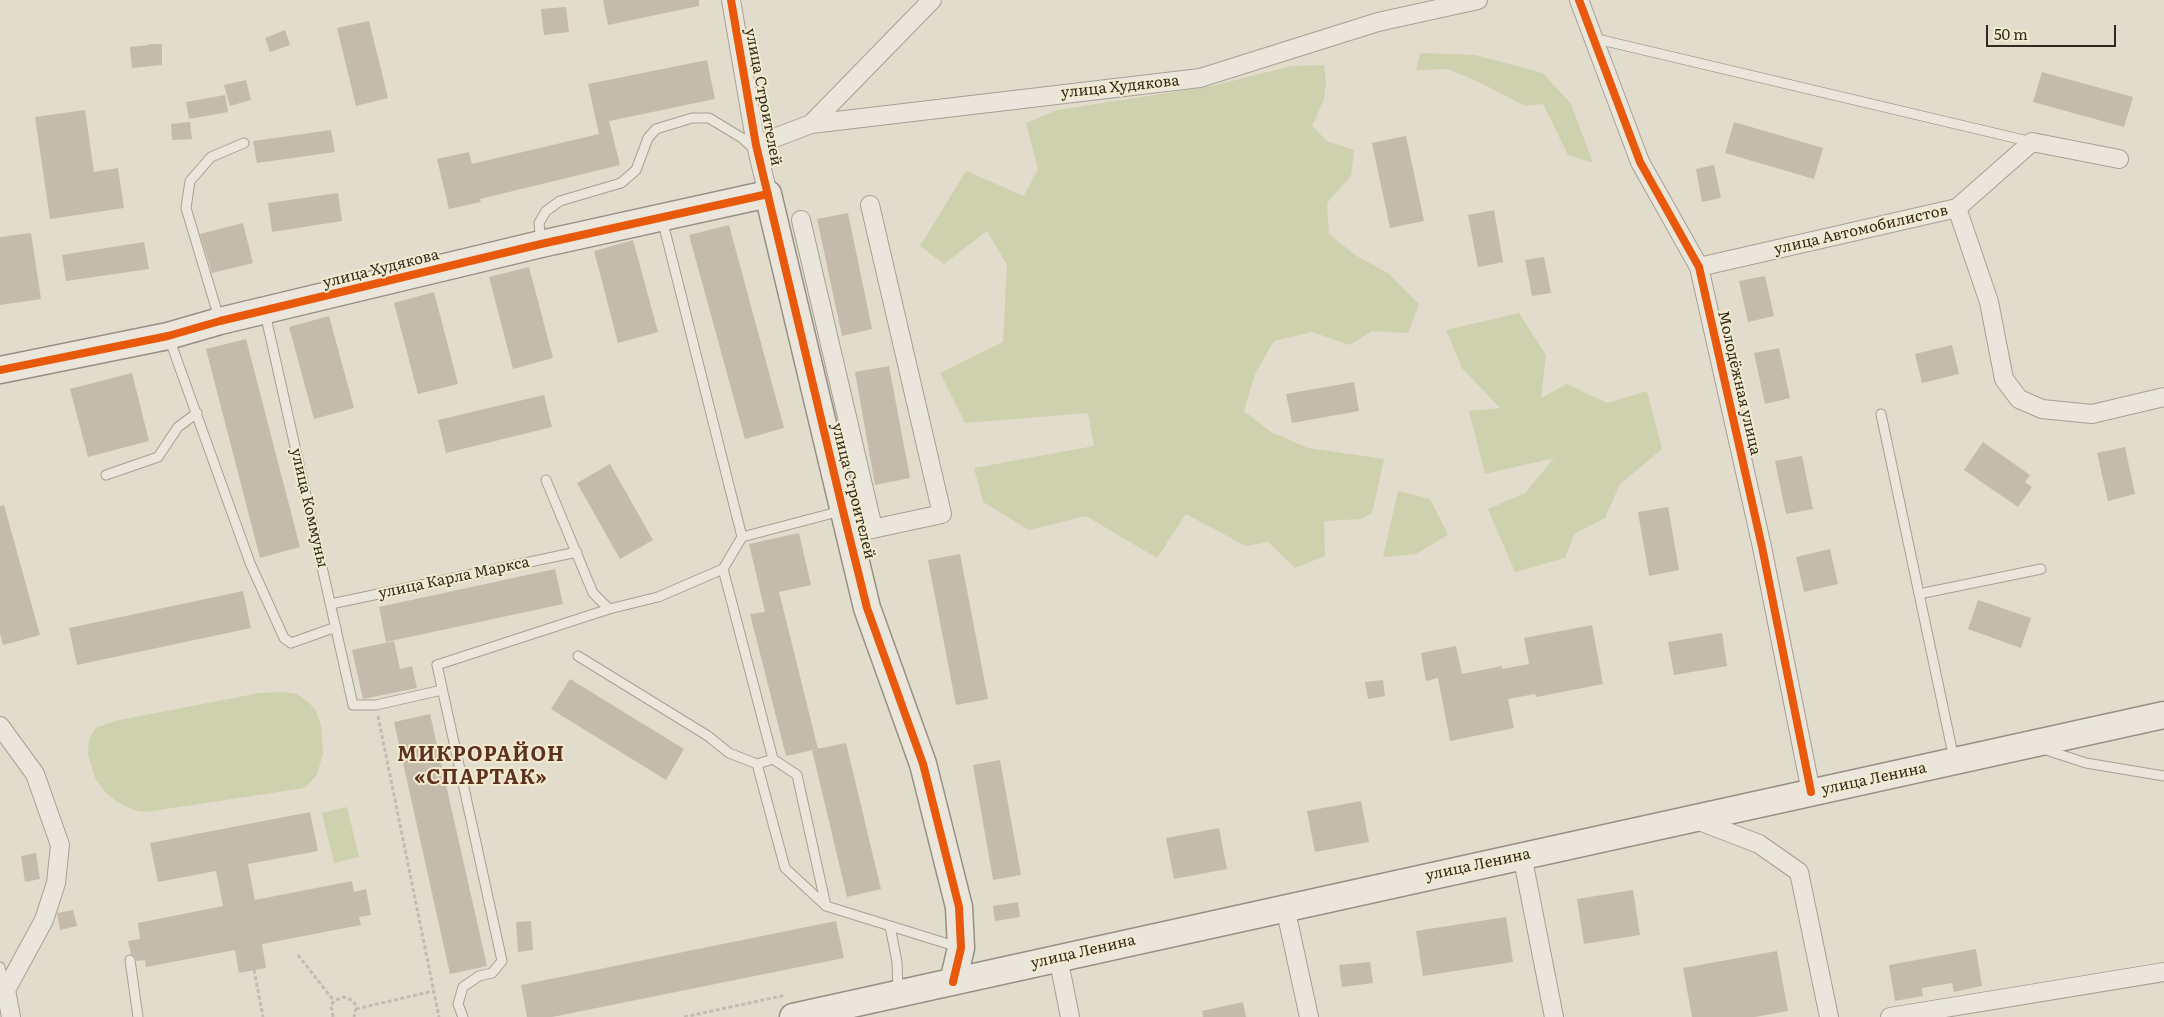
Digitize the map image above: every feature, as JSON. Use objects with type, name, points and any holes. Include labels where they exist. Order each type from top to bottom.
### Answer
[{"type":"street","name":"улица Строителей","points":[[731,0],[756,148],[855,524],[867,608],[923,764],[959,907],[961,948],[954,982]]},
{"type":"street","points":[[811,124],[932,0]]},
{"type":"street","name":"улица Худякова","points":[[756,148],[811,124],[1200,78],[1378,22],[1478,0]]},
{"type":"street","name":"Молодёжная улица","points":[[1578,0],[1640,162],[1699,267],[1762,547],[1811,792]]},
{"type":"street","points":[[2032,142],[2119,159]]},
{"type":"street","name":"улица Автомобилистов","points":[[1699,267],[1957,208],[2032,142]]},
{"type":"street","name":"улица Худякова","points":[[0,370],[168,336],[220,321],[541,244],[661,216],[768,194]]},
{"type":"street","points":[[801,220],[855,524],[942,514],[870,205]]},
{"type":"street","points":[[1957,208],[1989,302],[2004,379],[2019,399],[2042,409],[2092,414],[2164,397]]},
{"type":"street","name":"улица Ленина","points":[[792,1006],[898,994],[1058,957],[2164,715]]},
{"type":"street","points":[[0,726],[36,774],[60,846],[56,883],[44,920],[6,990],[11,1017]]},
{"type":"street","points":[[1694,819],[1759,844],[1799,872],[1829,1017]]},
{"type":"street","points":[[1522,855],[1554,1017]]},
{"type":"street","points":[[1285,907],[1309,1017]]},
{"type":"street","points":[[1058,957],[1070,1017]]},
{"type":"street","points":[[1890,1017],[2164,972]]},
{"type":"lane","points":[[1593,38],[2032,142]]},
{"type":"lane","points":[[541,244],[539,222],[546,211],[560,202],[620,184],[636,170],[648,138],[656,129],[692,118],[709,118],[756,148]]},
{"type":"lane","points":[[220,321],[186,208],[190,181],[211,157],[244,143]]},
{"type":"lane","points":[[462,1017],[458,1004],[463,987],[479,976],[492,973],[502,961],[437,665],[609,609],[658,597],[723,569],[742,537],[661,216]]},
{"type":"lane","name":"улица Коммуны","points":[[264,311],[353,705],[376,706]]},
{"type":"lane","points":[[168,336],[250,563],[284,638],[291,643],[336,627]]},
{"type":"lane","points":[[106,475],[158,457],[178,427],[197,413]]},
{"type":"lane","points":[[1881,414],[1954,762]]},
{"type":"lane","points":[[546,480],[593,593],[609,609]]},
{"type":"lane","points":[[742,537],[855,524]]},
{"type":"lane","name":"улица Карла Маркса","points":[[331,604],[577,552]]},
{"type":"lane","points":[[723,569],[773,759],[797,775],[826,906]]},
{"type":"lane","points":[[1919,594],[2041,569]]},
{"type":"lane","points":[[578,656],[708,736],[729,753],[757,764],[773,759]]},
{"type":"lane","points":[[376,706],[442,690]]},
{"type":"lane","points":[[2031,745],[2086,763],[2164,776]]},
{"type":"lane","points":[[757,764],[785,868],[826,906],[961,948]]},
{"type":"lane","points":[[890,926],[897,962],[898,994]]},
{"type":"lane","points":[[130,960],[138,1017]]},
{"type":"lane","points":[[0,966],[6,990]]},
{"type":"path","points":[[376,706],[438,1017]]},
{"type":"path","points":[[298,955],[334,1001]]},
{"type":"path","points":[[254,970],[263,1017]]},
{"type":"path","points":[[356,1009],[433,991]]},
{"type":"path","points":[[333,1017],[330,1010],[334,1001],[338,998],[348,997],[352,1000],[356,1009],[354,1017]]},
{"type":"path","points":[[684,1017],[792,1006]]},
{"type":"green space","points":[[1420,53],[1475,55],[1543,73],[1571,104],[1593,163],[1568,155],[1543,104],[1525,106],[1481,83],[1448,69],[1416,70]]},
{"type":"green space","points":[[1324,65],[1326,83],[1324,99],[1312,126],[1327,141],[1354,150],[1351,176],[1327,203],[1329,234],[1355,255],[1388,273],[1419,304],[1408,333],[1372,331],[1350,345],[1312,332],[1274,341],[1255,374],[1244,411],[1271,432],[1308,448],[1384,459],[1372,513],[1362,519],[1324,521],[1325,556],[1295,568],[1268,542],[1246,546],[1186,514],[1157,558],[1086,516],[1029,530],[983,502],[974,468],[1094,446],[1088,413],[965,423],[940,373],[1003,342],[1007,265],[987,231],[944,264],[920,246],[966,171],[1024,196],[1038,169],[1026,123],[1057,110],[1212,86],[1291,66]]},
{"type":"green space","points":[[1519,313],[1546,355],[1541,398],[1567,384],[1607,403],[1647,391],[1662,449],[1620,484],[1605,518],[1575,533],[1565,558],[1515,572],[1488,509],[1525,493],[1554,458],[1485,474],[1469,411],[1500,408],[1462,368],[1446,330]]},
{"type":"green space","points":[[1398,491],[1430,499],[1448,535],[1416,554],[1383,557]]},
{"type":"green space","points":[[284,692],[297,694],[308,702],[316,710],[321,726],[323,753],[317,775],[305,788],[146,812],[133,810],[116,801],[105,792],[95,778],[88,754],[89,739],[96,728],[115,721],[259,693]]},
{"type":"green space","points":[[347,807],[359,857],[334,863],[322,813]]},
{"type":"building","points":[[603,0],[699,0],[699,6],[608,25]]},
{"type":"building","points":[[566,7],[569,32],[544,35],[541,9]]},
{"type":"building","points":[[369,21],[388,98],[356,106],[337,28]]},
{"type":"building","points":[[285,30],[290,45],[270,52],[265,38]]},
{"type":"building","points":[[162,44],[162,65],[132,68],[130,47]]},
{"type":"building","points":[[707,60],[715,99],[609,121],[620,165],[480,199],[481,202],[449,209],[437,159],[469,152],[472,164],[599,134],[588,84]]},
{"type":"building","points":[[2042,72],[2133,97],[2124,127],[2033,102]]},
{"type":"building","points":[[246,80],[251,100],[230,106],[224,85]]},
{"type":"building","points":[[225,95],[228,112],[189,119],[186,102]]},
{"type":"building","points":[[85,110],[94,172],[118,168],[124,208],[50,219],[35,117]]},
{"type":"building","points":[[190,122],[192,139],[172,140],[171,124]]},
{"type":"building","points":[[1734,122],[1823,148],[1814,179],[1725,153]]},
{"type":"building","points":[[331,130],[335,152],[257,163],[253,141]]},
{"type":"building","points":[[1406,136],[1424,221],[1390,228],[1372,143]]},
{"type":"building","points":[[1714,165],[1721,198],[1702,202],[1696,169]]},
{"type":"building","points":[[338,193],[342,221],[272,232],[268,203]]},
{"type":"building","points":[[1494,210],[1503,262],[1478,267],[1468,215]]},
{"type":"building","points":[[848,213],[872,329],[842,336],[817,219]]},
{"type":"building","points":[[243,223],[253,263],[212,273],[200,234]]},
{"type":"building","points":[[729,225],[784,428],[745,439],[689,235]]},
{"type":"building","points":[[31,233],[41,299],[0,305],[0,237]]},
{"type":"building","points":[[633,240],[658,332],[618,343],[594,251]]},
{"type":"building","points":[[144,242],[149,269],[66,281],[62,255]]},
{"type":"building","points":[[1544,257],[1551,293],[1532,296],[1525,260]]},
{"type":"building","points":[[529,267],[553,358],[513,369],[489,277]]},
{"type":"building","points":[[1765,276],[1774,316],[1748,322],[1739,281]]},
{"type":"building","points":[[434,292],[458,384],[418,394],[394,303]]},
{"type":"building","points":[[329,316],[354,408],[314,419],[289,327]]},
{"type":"building","points":[[246,339],[300,547],[260,558],[206,349]]},
{"type":"building","points":[[1952,345],[1959,374],[1922,383],[1915,354]]},
{"type":"building","points":[[1779,348],[1790,398],[1765,404],[1754,353]]},
{"type":"building","points":[[889,366],[910,478],[875,485],[855,372]]},
{"type":"building","points":[[132,373],[149,441],[88,457],[70,389]]},
{"type":"building","points":[[1354,382],[1359,411],[1292,423],[1286,394]]},
{"type":"building","points":[[544,395],[552,427],[446,453],[438,420]]},
{"type":"building","points":[[1983,442],[2030,475],[2025,482],[2032,487],[2018,507],[1964,470]]},
{"type":"building","points":[[2125,447],[2135,494],[2108,501],[2097,453]]},
{"type":"building","points":[[1802,456],[1813,509],[1786,514],[1775,461]]},
{"type":"building","points":[[610,464],[653,540],[620,559],[577,483]]},
{"type":"building","points":[[4,505],[40,635],[3,645],[0,633],[0,506]]},
{"type":"building","points":[[1668,507],[1679,570],[1649,576],[1638,512]]},
{"type":"building","points":[[799,533],[811,585],[779,592],[818,749],[786,756],[750,614],[765,612],[749,544]]},
{"type":"building","points":[[1830,549],[1838,584],[1804,592],[1796,557]]},
{"type":"building","points":[[960,554],[988,699],[956,705],[928,560]]},
{"type":"building","points":[[555,569],[563,604],[386,642],[379,607]]},
{"type":"building","points":[[243,591],[251,628],[77,665],[69,628]]},
{"type":"building","points":[[1978,600],[2031,618],[2021,648],[1968,629]]},
{"type":"building","points":[[1592,625],[1603,684],[1536,697],[1535,694],[1508,699],[1514,728],[1450,741],[1438,678],[1426,681],[1421,653],[1456,646],[1462,674],[1502,666],[1502,669],[1529,664],[1524,638]]},
{"type":"building","points":[[1722,633],[1727,666],[1674,675],[1668,642]]},
{"type":"building","points":[[394,641],[400,669],[412,666],[417,688],[363,699],[352,650]]},
{"type":"building","points":[[570,679],[684,749],[666,780],[551,709]]},
{"type":"building","points":[[1383,680],[1385,696],[1368,699],[1365,682]]},
{"type":"building","points":[[430,714],[487,966],[450,974],[394,722]]},
{"type":"building","points":[[846,743],[881,889],[847,897],[812,750]]},
{"type":"building","points":[[1000,760],[1021,875],[993,880],[973,765]]},
{"type":"building","points":[[1361,801],[1369,842],[1315,852],[1307,811]]},
{"type":"building","points":[[310,812],[318,851],[248,864],[255,900],[352,881],[354,892],[366,889],[371,915],[359,917],[361,925],[262,944],[266,968],[239,973],[235,950],[146,967],[145,960],[136,961],[135,956],[131,954],[128,941],[140,939],[138,923],[223,906],[216,871],[158,882],[150,843]]},
{"type":"building","points":[[1219,828],[1227,869],[1174,879],[1166,838]]},
{"type":"building","points":[[36,853],[40,879],[25,882],[21,856]]},
{"type":"building","points":[[1633,890],[1640,935],[1584,944],[1577,899]]},
{"type":"building","points":[[1018,902],[1020,917],[995,921],[993,906]]},
{"type":"building","points":[[73,910],[77,926],[60,930],[57,913]]},
{"type":"building","points":[[1506,917],[1513,962],[1423,976],[1416,931]]},
{"type":"building","points":[[531,921],[533,950],[518,952],[516,922]]},
{"type":"building","points":[[836,921],[844,958],[552,1017],[527,1017],[521,985]]},
{"type":"building","points":[[1976,949],[1982,986],[1954,992],[1952,983],[1922,988],[1923,996],[1895,1001],[1889,965]]},
{"type":"building","points":[[1777,951],[1788,1011],[1755,1017],[1692,1017],[1683,968]]},
{"type":"building","points":[[1370,962],[1373,983],[1342,987],[1339,965]]},
{"type":"building","points":[[1243,1002],[1246,1017],[1203,1017],[1202,1011]]},
{"type":"cycle path","points":[[731,0],[756,145],[867,608],[923,764],[959,907],[961,948],[953,982]]},
{"type":"cycle path","points":[[1579,0],[1640,162],[1699,267],[1762,547],[1811,792]]},
{"type":"cycle path","points":[[0,370],[168,336],[220,321],[541,244],[768,194]]},
{"type":"district","name":"МИКРОРАЙОН «СПАРТАК»","points":[[481,766]]}]
